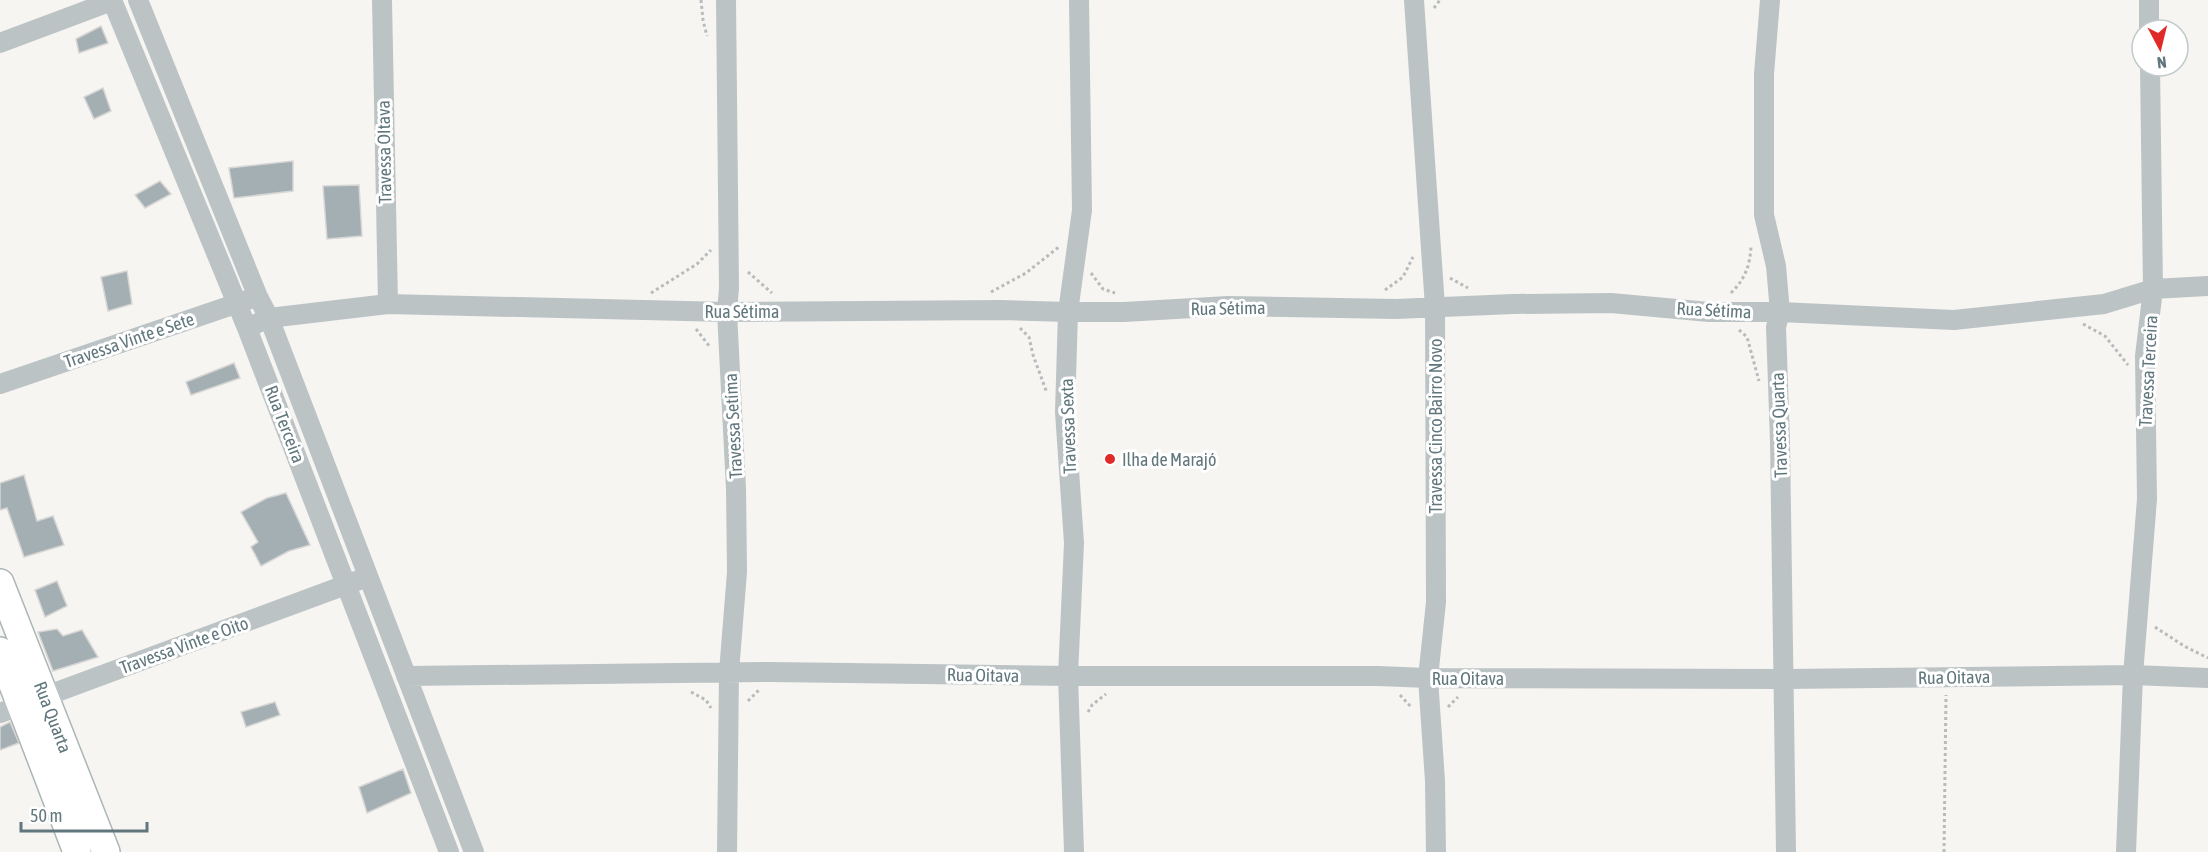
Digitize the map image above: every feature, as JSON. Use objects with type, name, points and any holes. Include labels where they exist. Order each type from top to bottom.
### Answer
[{"type":"street","name":"Rua Terceira","points":[[138,0],[258,297],[269,318],[474,852]]},
{"type":"street","name":"Travessa OItava","points":[[382,0],[388,304]]},
{"type":"street","name":"Travessa Setíma","points":[[726,0],[729,288],[727,312],[736,489],[737,572],[729,672],[727,852]]},
{"type":"street","name":"Travessa Sexta","points":[[1074,852],[1068,676],[1074,543],[1065,411],[1068,312],[1082,210],[1079,0]]},
{"type":"street","name":"Travessa Cinco Bairro Novo","points":[[1414,0],[1424,247],[1435,307],[1436,602],[1428,678],[1435,780],[1436,852]]},
{"type":"street","name":"Travessa Quarta","points":[[1770,0],[1764,74],[1764,214],[1776,266],[1780,312],[1776,327],[1785,679],[1786,852]]},
{"type":"street","points":[[2149,0],[2149,18]]},
{"type":"street","name":"Rua Terceira","points":[[112,1],[248,328],[449,852]]},
{"type":"street","points":[[0,44],[112,1]]},
{"type":"street","name":"Travessa Terceira","points":[[2126,852],[2133,675],[2147,499],[2145,356],[2153,289],[2150,78]]},
{"type":"street","name":"Rua Sétima","points":[[248,328],[269,318],[388,304],[727,312],[1001,310],[1124,312],[1228,306],[1396,309],[1611,303],[1715,312],[1780,312],[1954,320],[2104,304],[2153,289],[2208,286]]},
{"type":"street","name":"Travessa Vinte e Sete","points":[[0,384],[258,297]]},
{"type":"street","name":"Travessa Vinte e Oito","points":[[22,705],[368,577]]},
{"type":"street","name":"Rua Quarta","points":[[0,583],[22,705],[105,852]]},
{"type":"street","name":"Rua Quarta","points":[[0,651],[77,852]]},
{"type":"street","name":"Rua Oitava","points":[[406,676],[729,672],[1428,678],[1785,679],[2133,675],[2208,678]]},
{"type":"path","points":[[1760,385],[1747,337],[1715,312],[1744,280],[1750,262],[1752,243],[1764,214]]},
{"type":"path","points":[[627,309],[697,264],[713,248],[728,240],[738,260],[753,278],[777,297],[789,311]]},
{"type":"path","points":[[983,294],[1026,273],[1065,240]]},
{"type":"path","points":[[1376,292],[1384,290],[1403,277],[1424,247],[1450,278],[1473,290]]},
{"type":"path","points":[[1090,272],[1103,289],[1124,296]]},
{"type":"path","points":[[674,310],[692,324],[708,343],[712,352]]},
{"type":"path","points":[[2082,324],[2105,336],[2115,352],[2145,384]]},
{"type":"path","points":[[2138,613],[2184,646],[2208,658]]},
{"type":"path","points":[[1070,746],[1078,726],[1092,705],[1105,694],[1143,676]]},
{"type":"path","points":[[1944,852],[1946,677]]},
{"type":"path","points":[[745,707],[748,700],[767,686]]},
{"type":"path","points":[[682,690],[706,700],[715,714]]},
{"type":"path","points":[[1448,708],[1461,695]]},
{"type":"building","points":[[101,26],[108,43],[79,53],[76,39]]},
{"type":"building","points":[[103,88],[111,111],[94,119],[84,97]]},
{"type":"building","points":[[293,161],[293,191],[234,198],[229,168]]},
{"type":"building","points":[[160,181],[171,194],[145,208],[135,195]]},
{"type":"building","points":[[359,185],[362,236],[327,239],[323,186]]},
{"type":"building","points":[[127,271],[132,304],[108,311],[101,277]]},
{"type":"building","points":[[234,363],[240,378],[191,395],[186,382]]},
{"type":"building","points":[[24,475],[37,521],[53,516],[64,545],[24,557],[7,508],[0,510],[0,483]]},
{"type":"building","points":[[286,493],[310,545],[289,551],[261,566],[251,547],[258,542],[241,512],[267,498]]},
{"type":"building","points":[[57,581],[67,606],[45,617],[35,590]]},
{"type":"building","points":[[57,629],[63,636],[82,630],[98,657],[53,671],[38,632]]},
{"type":"building","points":[[275,702],[280,715],[246,727],[241,712]]},
{"type":"building","points":[[10,722],[19,743],[0,750],[0,727]]},
{"type":"building","points":[[403,769],[411,793],[367,813],[359,787]]},
{"type":"place","name":"Ilha de Marajó","points":[[1110,459]]}]
